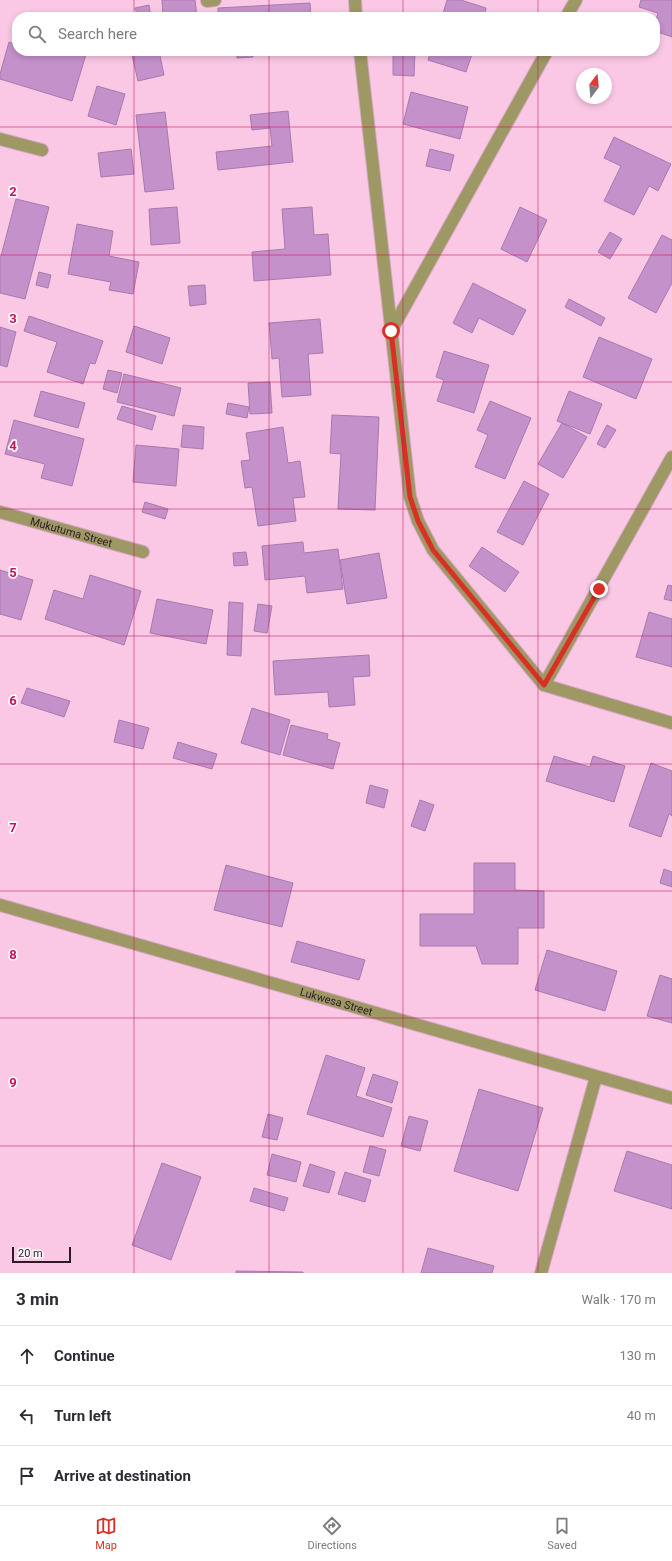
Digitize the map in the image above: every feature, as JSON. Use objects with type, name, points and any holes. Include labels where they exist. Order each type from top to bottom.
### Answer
[{"type":"street","points":[[355,0],[356,12]]},
{"type":"street","points":[[569,12],[576,0]]},
{"type":"street","points":[[361,56],[410,497],[418,521],[433,550],[544,685],[672,723]]},
{"type":"street","points":[[391,331],[544,56]]},
{"type":"street","points":[[0,140],[42,150]]},
{"type":"street","points":[[544,685],[672,457]]},
{"type":"street","name":"Mukutuma Street","points":[[0,512],[143,552]]},
{"type":"street","name":"Lukwesa Street","points":[[0,905],[672,1098]]},
{"type":"street","points":[[540,1273],[596,1077]]},
{"type":"building","points":[[162,0],[195,0],[196,12],[163,12]]},
{"type":"building","points":[[447,0],[461,0],[486,8],[485,12],[443,12]]},
{"type":"building","points":[[641,0],[672,0],[672,37],[660,33],[660,12],[639,7]]},
{"type":"building","points":[[310,3],[311,12],[218,12],[218,8]]},
{"type":"building","points":[[149,5],[150,12],[136,12],[135,8]]},
{"type":"building","points":[[9,42],[12,43],[12,56],[86,56],[72,101],[0,79]]},
{"type":"building","points":[[132,56],[160,56],[164,75],[138,81]]},
{"type":"building","points":[[237,56],[253,56],[253,57],[237,58]]},
{"type":"building","points":[[393,56],[415,56],[414,76],[393,75]]},
{"type":"building","points":[[429,56],[471,56],[466,72],[428,60]]},
{"type":"building","points":[[97,86],[125,94],[116,125],[88,116]]},
{"type":"building","points":[[411,92],[468,107],[460,139],[403,124]]},
{"type":"building","points":[[288,111],[293,162],[218,170],[216,152],[272,146],[270,128],[252,130],[250,115]]},
{"type":"building","points":[[165,112],[174,189],[145,192],[136,115]]},
{"type":"building","points":[[614,137],[671,164],[658,191],[649,186],[634,215],[604,201],[621,166],[604,158]]},
{"type":"building","points":[[131,149],[134,174],[101,177],[98,153]]},
{"type":"building","points":[[430,149],[454,155],[450,171],[426,166]]},
{"type":"building","points":[[16,199],[49,207],[25,299],[0,293],[0,260]]},
{"type":"building","points":[[177,207],[180,243],[151,245],[149,209]]},
{"type":"building","points":[[312,207],[314,235],[328,234],[331,275],[254,281],[252,252],[285,249],[282,209]]},
{"type":"building","points":[[520,207],[547,220],[527,262],[501,249]]},
{"type":"building","points":[[77,224],[113,231],[109,256],[139,262],[133,294],[109,290],[111,282],[68,274]]},
{"type":"building","points":[[610,232],[622,239],[610,259],[598,252]]},
{"type":"building","points":[[662,235],[672,240],[672,283],[656,313],[628,298]]},
{"type":"building","points":[[39,272],[51,275],[48,288],[36,285]]},
{"type":"building","points":[[473,283],[526,310],[513,335],[479,318],[472,333],[453,323]]},
{"type":"building","points":[[205,285],[206,304],[190,306],[188,286]]},
{"type":"building","points":[[569,299],[605,318],[601,326],[565,307]]},
{"type":"building","points":[[29,316],[103,341],[95,364],[90,363],[83,384],[47,372],[57,342],[24,331]]},
{"type":"building","points":[[320,319],[323,353],[308,354],[311,395],[282,397],[279,358],[272,359],[269,323]]},
{"type":"building","points":[[134,326],[170,338],[162,364],[126,352]]},
{"type":"building","points":[[0,327],[16,332],[7,367],[0,365]]},
{"type":"building","points":[[599,337],[652,359],[636,399],[583,377]]},
{"type":"building","points":[[444,351],[489,365],[474,413],[437,401],[444,380],[436,377]]},
{"type":"building","points":[[108,370],[122,373],[117,393],[103,389]]},
{"type":"building","points":[[124,374],[181,388],[174,416],[117,402]]},
{"type":"building","points":[[270,382],[272,413],[250,414],[248,383]]},
{"type":"building","points":[[41,391],[85,403],[78,428],[34,416]]},
{"type":"building","points":[[569,391],[602,404],[590,434],[557,421]]},
{"type":"building","points":[[490,401],[531,418],[505,479],[475,467],[488,435],[477,430]]},
{"type":"building","points":[[228,403],[249,407],[247,418],[226,414]]},
{"type":"building","points":[[122,406],[156,416],[152,430],[117,419]]},
{"type":"building","points":[[332,415],[379,417],[375,510],[338,509],[341,454],[330,453]]},
{"type":"building","points":[[14,420],[84,439],[72,486],[41,478],[45,464],[5,454]]},
{"type":"building","points":[[562,423],[587,437],[563,478],[538,464]]},
{"type":"building","points":[[183,425],[204,427],[203,449],[181,447]]},
{"type":"building","points":[[607,425],[616,430],[605,448],[597,444]]},
{"type":"building","points":[[283,427],[288,463],[300,461],[305,497],[293,498],[296,521],[258,526],[252,487],[245,488],[241,461],[250,460],[246,433]]},
{"type":"building","points":[[136,445],[179,449],[176,486],[133,482]]},
{"type":"building","points":[[524,481],[549,494],[523,545],[497,532]]},
{"type":"building","points":[[145,502],[168,509],[165,519],[142,512]]},
{"type":"building","points":[[303,542],[304,553],[338,549],[343,589],[307,593],[305,576],[265,580],[262,546]]},
{"type":"building","points":[[482,547],[519,572],[505,592],[469,566]]},
{"type":"building","points":[[246,552],[248,565],[234,566],[233,553]]},
{"type":"building","points":[[379,553],[387,598],[347,604],[340,560]]},
{"type":"building","points":[[0,570],[33,580],[21,620],[0,614]]},
{"type":"building","points":[[90,575],[141,591],[124,645],[45,619],[54,590],[83,599]]},
{"type":"building","points":[[668,585],[672,586],[672,601],[664,599]]},
{"type":"building","points":[[157,599],[213,610],[206,644],[150,633]]},
{"type":"building","points":[[229,602],[243,603],[241,656],[227,655]]},
{"type":"building","points":[[258,604],[272,606],[267,633],[254,631]]},
{"type":"building","points":[[649,612],[672,619],[672,667],[636,657]]},
{"type":"building","points":[[369,655],[370,676],[353,677],[355,705],[329,707],[328,692],[275,695],[273,661]]},
{"type":"building","points":[[27,688],[70,701],[64,717],[21,703]]},
{"type":"building","points":[[252,708],[290,720],[280,755],[241,743]]},
{"type":"building","points":[[119,720],[149,728],[143,749],[114,742]]},
{"type":"building","points":[[291,725],[328,734],[327,739],[340,743],[333,769],[283,755]]},
{"type":"building","points":[[178,742],[217,754],[212,769],[173,758]]},
{"type":"building","points":[[554,756],[590,767],[593,756],[625,766],[614,802],[546,781]]},
{"type":"building","points":[[651,763],[672,771],[672,816],[669,814],[661,837],[629,826]]},
{"type":"building","points":[[370,785],[388,790],[384,808],[366,803]]},
{"type":"building","points":[[420,800],[434,805],[425,831],[411,826]]},
{"type":"building","points":[[474,863],[515,863],[515,890],[544,891],[544,928],[518,928],[518,964],[482,964],[476,946],[420,946],[420,914],[474,914]]},
{"type":"building","points":[[226,865],[293,883],[282,927],[214,910]]},
{"type":"building","points":[[664,869],[672,872],[672,887],[660,883]]},
{"type":"building","points":[[297,941],[365,960],[359,980],[291,962]]},
{"type":"building","points":[[547,950],[617,971],[605,1011],[535,990]]},
{"type":"building","points":[[660,975],[672,979],[672,1023],[647,1016]]},
{"type":"building","points":[[326,1055],[365,1068],[356,1096],[392,1108],[383,1137],[307,1114]]},
{"type":"building","points":[[373,1074],[398,1082],[392,1103],[366,1095]]},
{"type":"building","points":[[479,1089],[543,1108],[518,1191],[454,1171]]},
{"type":"building","points":[[268,1114],[283,1118],[277,1140],[262,1137]]},
{"type":"building","points":[[409,1116],[428,1121],[420,1151],[401,1146]]},
{"type":"building","points":[[370,1146],[386,1150],[379,1176],[363,1172]]},
{"type":"building","points":[[627,1151],[672,1165],[672,1209],[614,1191]]},
{"type":"building","points":[[272,1154],[301,1162],[296,1182],[267,1175]]},
{"type":"building","points":[[162,1163],[201,1177],[171,1260],[132,1245]]},
{"type":"building","points":[[310,1164],[335,1172],[329,1193],[303,1186]]},
{"type":"building","points":[[345,1172],[371,1180],[365,1202],[338,1194]]},
{"type":"building","points":[[254,1188],[288,1198],[284,1211],[250,1201]]},
{"type":"building","points":[[428,1248],[494,1266],[492,1273],[421,1273]]},
{"type":"building","points":[[236,1271],[303,1272],[303,1273],[236,1273]]},
{"type":"route","points":[[391,331],[410,497],[418,521],[433,550],[544,685],[599,589]]}]
